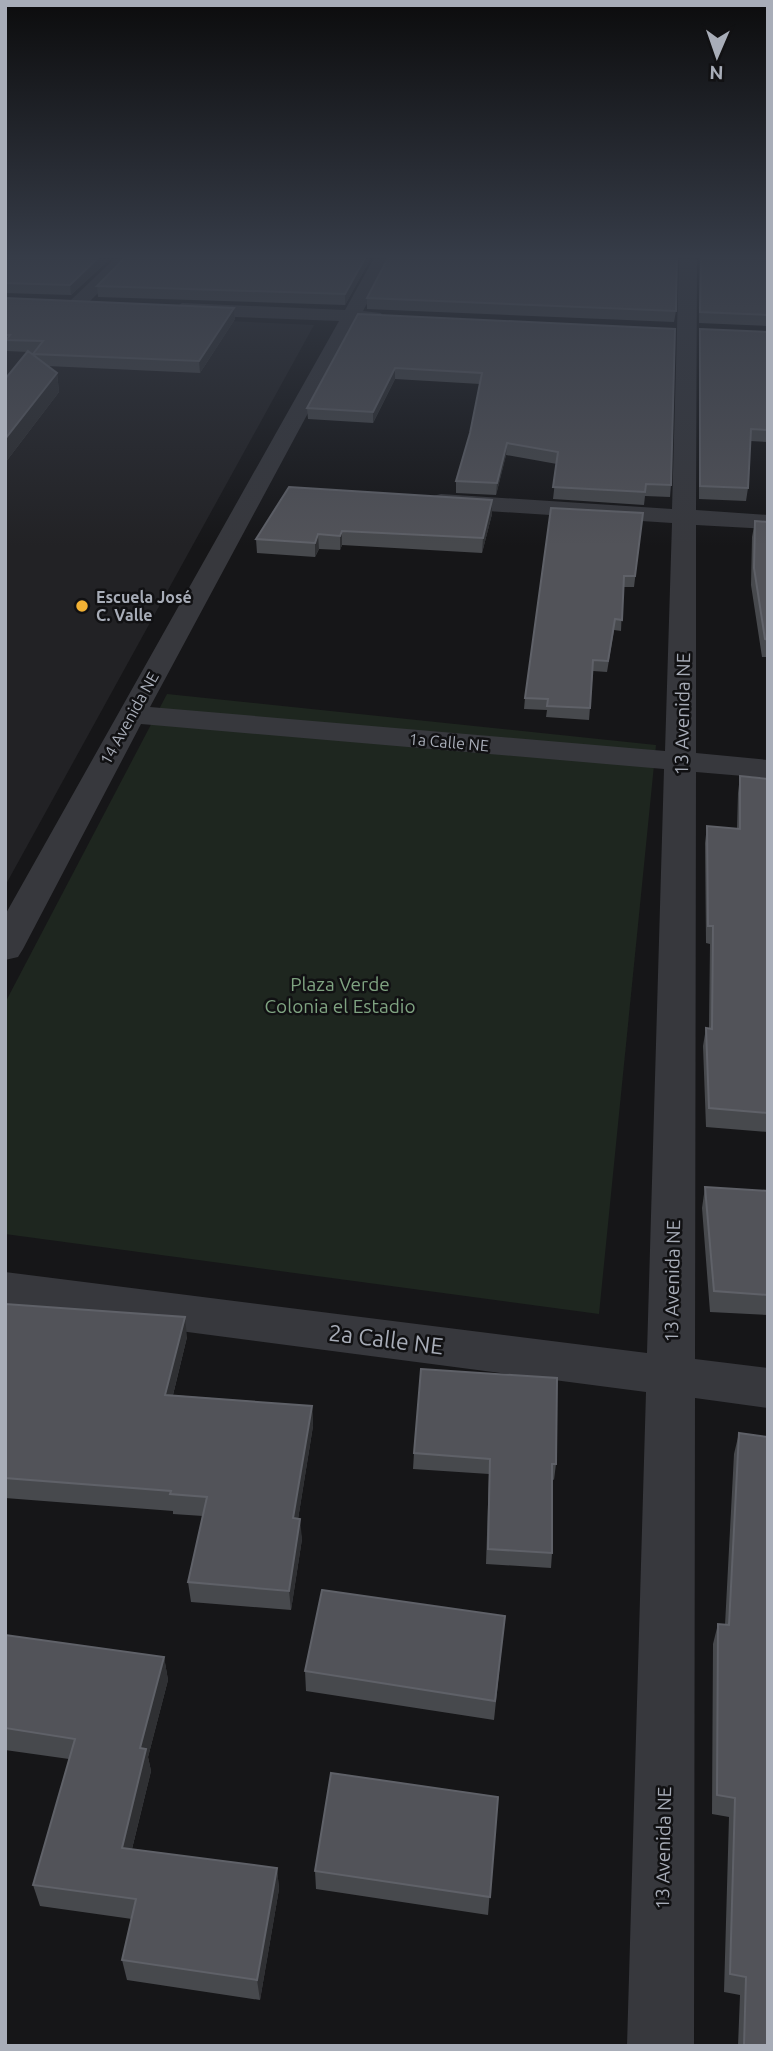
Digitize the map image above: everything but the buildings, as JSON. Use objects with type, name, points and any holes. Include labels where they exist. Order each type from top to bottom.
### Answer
[{"type":"street","name":"14 Avenida NE","points":[[5,949],[131,714],[271,491],[334,354]]},
{"type":"street","name":"13 Avenida NE","points":[[660,2046],[687,354]]},
{"type":"street","points":[[423,500],[768,522]]},
{"type":"street","name":"1a Calle NE","points":[[131,714],[768,769]]},
{"type":"street","name":"2a Calle NE","points":[[5,1290],[768,1388]]},
{"type":"shaded area","name":"Escuela José C. Valle","points":[[5,354],[298,354],[5,886]]},
{"type":"green space","name":"Plaza Verde Colonia el Estadio","points":[[167,694],[656,745],[599,1314],[5,1234],[5,1003]]},
{"type":"place","name":"Escuela José C. Valle","points":[[82,606]]}]
